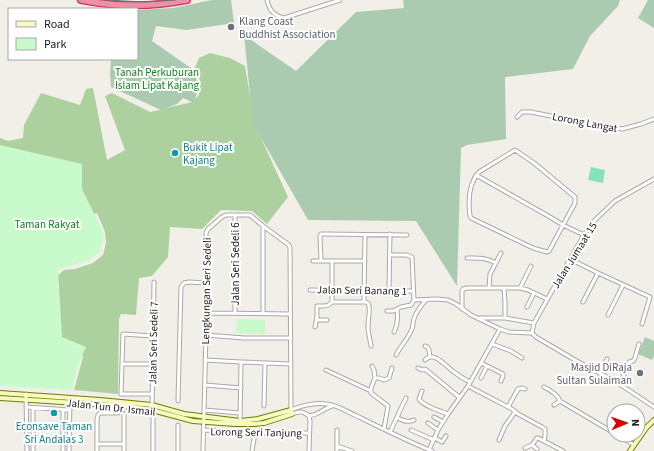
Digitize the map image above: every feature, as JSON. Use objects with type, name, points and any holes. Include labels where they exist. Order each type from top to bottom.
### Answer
[{"type":"highway","points":[[81,0],[120,5],[152,5],[187,0]]},
{"type":"street","points":[[267,0],[272,11],[282,18],[340,0]]},
{"type":"street","name":"Lorong Langat","points":[[517,117],[522,112],[531,112],[622,129],[654,119]]},
{"type":"street","points":[[515,150],[534,163],[575,196],[575,203],[550,251],[546,252],[532,248],[471,218],[469,212],[470,195],[471,187],[476,175],[515,150]]},
{"type":"street","points":[[476,175],[563,225],[584,235]]},
{"type":"street","name":"Jalan Jumaat 15","points":[[532,333],[534,323],[547,299],[584,235],[594,222],[615,201],[654,179]]},
{"type":"street","name":"Jalan Seri Sedeli 6","points":[[235,215],[235,313]]},
{"type":"street","name":"Lengkungan Seri Sedeli","points":[[203,451],[206,335],[206,233],[208,229],[222,216],[250,215],[289,245],[291,280],[290,314],[292,412]]},
{"type":"street","points":[[263,226],[263,314]]},
{"type":"street","points":[[321,261],[321,234],[407,234]]},
{"type":"street","points":[[389,290],[390,234]]},
{"type":"street","points":[[364,302],[365,235]]},
{"type":"street","points":[[489,288],[490,274],[501,253]]},
{"type":"street","points":[[387,311],[397,309],[401,306],[411,305],[414,300],[412,257],[407,255],[390,255]]},
{"type":"street","points":[[467,258],[483,258],[496,263]]},
{"type":"street","points":[[570,259],[650,297],[642,324]]},
{"type":"street","points":[[313,261],[365,261]]},
{"type":"street","points":[[332,261],[332,302]]},
{"type":"street","points":[[520,288],[531,266]]},
{"type":"street","points":[[583,302],[598,273]]},
{"type":"street","name":"Jalan Seri Sedeli 7","points":[[152,410],[154,282]]},
{"type":"street","points":[[178,401],[181,287],[184,283],[189,282],[206,283]]},
{"type":"street","points":[[608,315],[623,284]]},
{"type":"street","points":[[462,309],[463,289],[467,288],[520,288],[547,299]]},
{"type":"street","points":[[504,288],[505,318]]},
{"type":"street","name":"Jalan Seri Banang 1","points":[[310,290],[413,291]]},
{"type":"street","points":[[527,307],[534,293]]},
{"type":"street","points":[[414,300],[448,300],[500,329],[509,332],[532,333],[558,350],[620,384],[654,407]]},
{"type":"street","points":[[396,355],[413,327],[414,318],[426,300]]},
{"type":"street","points":[[315,327],[317,320],[317,306],[327,306],[332,302],[368,303],[368,328],[371,346]]},
{"type":"street","points":[[394,332],[397,326],[397,309]]},
{"type":"street","points":[[206,313],[290,314]]},
{"type":"street","points":[[479,318],[505,318],[534,323]]},
{"type":"street","points":[[317,320],[327,320]]},
{"type":"street","points":[[481,378],[484,365],[500,329]]},
{"type":"street","points":[[152,394],[121,394],[123,334],[153,336]]},
{"type":"street","points":[[206,335],[244,338],[291,338]]},
{"type":"street","points":[[494,343],[522,358]]},
{"type":"street","points":[[620,384],[629,362],[633,361],[635,358],[639,344]]},
{"type":"street","points":[[425,346],[429,349],[430,357]]},
{"type":"street","points":[[425,360],[427,357],[433,356],[469,384],[542,427],[545,430],[544,441]]},
{"type":"street","points":[[599,373],[607,359]]},
{"type":"street","points":[[205,360],[291,364]]},
{"type":"street","points":[[240,423],[241,362]]},
{"type":"street","points":[[264,406],[265,363]]},
{"type":"street","points":[[122,364],[152,364]]},
{"type":"street","points":[[484,365],[503,374],[501,382]]},
{"type":"street","points":[[292,412],[301,406],[310,404],[319,403],[333,405],[431,450],[438,430],[469,384],[484,365]]},
{"type":"street","points":[[371,392],[371,388],[376,378],[372,366]]},
{"type":"street","points":[[376,378],[384,380],[389,378],[392,368]]},
{"type":"street","points":[[418,368],[422,370],[425,369],[460,397]]},
{"type":"street","points":[[326,370],[371,392],[388,406],[384,429]]},
{"type":"street","points":[[205,385],[240,388]]},
{"type":"street","points":[[544,387],[549,389],[558,397],[560,401],[606,428]]},
{"type":"street","points":[[508,407],[518,389],[525,389]]},
{"type":"street","points":[[422,391],[419,398],[420,401],[448,414]]},
{"type":"street","name":"Jalan Tun Dr. Ismail","points":[[0,392],[70,400],[152,405],[184,414],[240,423]]},
{"type":"street","points":[[26,394],[27,451]]},
{"type":"street","name":"Jalan Tun Dr. Ismail","points":[[0,398],[26,400],[70,400]]},
{"type":"street","points":[[390,432],[398,418],[406,398]]},
{"type":"street","points":[[69,451],[70,400]]},
{"type":"street","points":[[554,405],[560,401]]},
{"type":"street","points":[[124,404],[124,451]]},
{"type":"street","name":"Jalan Tun Dr. Ismail","points":[[124,404],[187,420],[204,422],[264,423],[292,412]]},
{"type":"street","points":[[292,412],[301,411],[309,416],[318,414],[329,406],[333,405]]},
{"type":"street","points":[[26,407],[70,410]]},
{"type":"street","points":[[32,408],[33,451]]},
{"type":"street","points":[[63,410],[63,451]]},
{"type":"street","points":[[204,410],[240,413]]},
{"type":"street","points":[[500,440],[505,426],[515,412]]},
{"type":"street","points":[[97,451],[98,416],[100,413],[118,413]]},
{"type":"street","points":[[153,416],[153,451]]},
{"type":"street","points":[[309,416],[309,451]]},
{"type":"street","points":[[434,417],[443,422]]},
{"type":"street","points":[[398,418],[407,422],[414,420]]},
{"type":"street","points":[[630,451],[646,428],[654,420]]},
{"type":"street","points":[[428,424],[438,430]]},
{"type":"street","points":[[178,425],[178,451]]},
{"type":"street","name":"Lorong Seri Tanjung","points":[[203,430],[255,433],[309,433]]},
{"type":"street","points":[[337,430],[337,451]]},
{"type":"street","points":[[411,430],[442,442],[446,436]]},
{"type":"street","points":[[252,451],[255,433]]},
{"type":"street","points":[[524,448],[532,445],[537,438],[563,451]]},
{"type":"street","points":[[97,444],[123,444]]},
{"type":"street","points":[[532,445],[537,449]]},
{"type":"street","points":[[337,446],[352,451]]},
{"type":"green space","name":"Tanah Perkuburan Islam Lipat Kajang","points":[[212,0],[231,0],[234,23],[187,30],[156,26],[152,41],[195,71],[198,89],[194,103],[183,98],[177,104],[161,110],[111,87],[111,60],[138,60],[138,10],[173,8]]},
{"type":"green space","points":[[403,0],[620,0],[618,6],[590,36],[573,69],[505,77],[506,139],[467,145],[461,148],[457,286],[416,221],[308,220],[253,124],[244,35],[296,71],[356,12],[404,8]]},
{"type":"green space","points":[[648,0],[654,0],[654,28],[638,18]]},
{"type":"green space","points":[[210,53],[230,58],[245,66],[255,125],[288,197],[267,224],[252,211],[221,210],[202,229],[170,227],[168,257],[152,276],[139,278],[136,315],[121,314],[119,319],[118,394],[74,390],[83,357],[80,350],[40,344],[56,277],[64,270],[75,269],[93,263],[103,255],[106,243],[105,232],[97,213],[88,216],[0,158],[0,138],[8,141],[23,138],[24,125],[41,93],[80,105],[86,89],[93,88],[107,160],[125,150],[105,96],[112,93],[150,112],[192,102],[199,95],[200,80],[194,70],[199,58]]},
{"type":"green space","name":"Taman Rakyat","points":[[0,145],[82,164],[82,189],[104,234],[101,251],[88,261],[58,269],[62,337],[86,347],[77,368],[72,390],[0,386]]},
{"type":"green space","points":[[591,167],[605,170],[603,183],[588,180]]},
{"type":"green space","points":[[237,319],[265,320],[265,334],[236,333]]},
{"type":"green space","points":[[645,337],[654,341],[654,356],[652,360],[638,354]]},
{"type":"tram line","points":[[105,0],[145,2],[176,0]]},
{"type":"place","name":"Klang Coast Buddhist Association","points":[[231,27]]},
{"type":"place","name":"Bukit Lipat Kajang","points":[[175,153]]},
{"type":"place","name":"Masjid DiRaja Sultan Sulaiman","points":[[640,373]]},
{"type":"place","name":"Econsave Taman Sri Andalas 3","points":[[54,413]]}]
